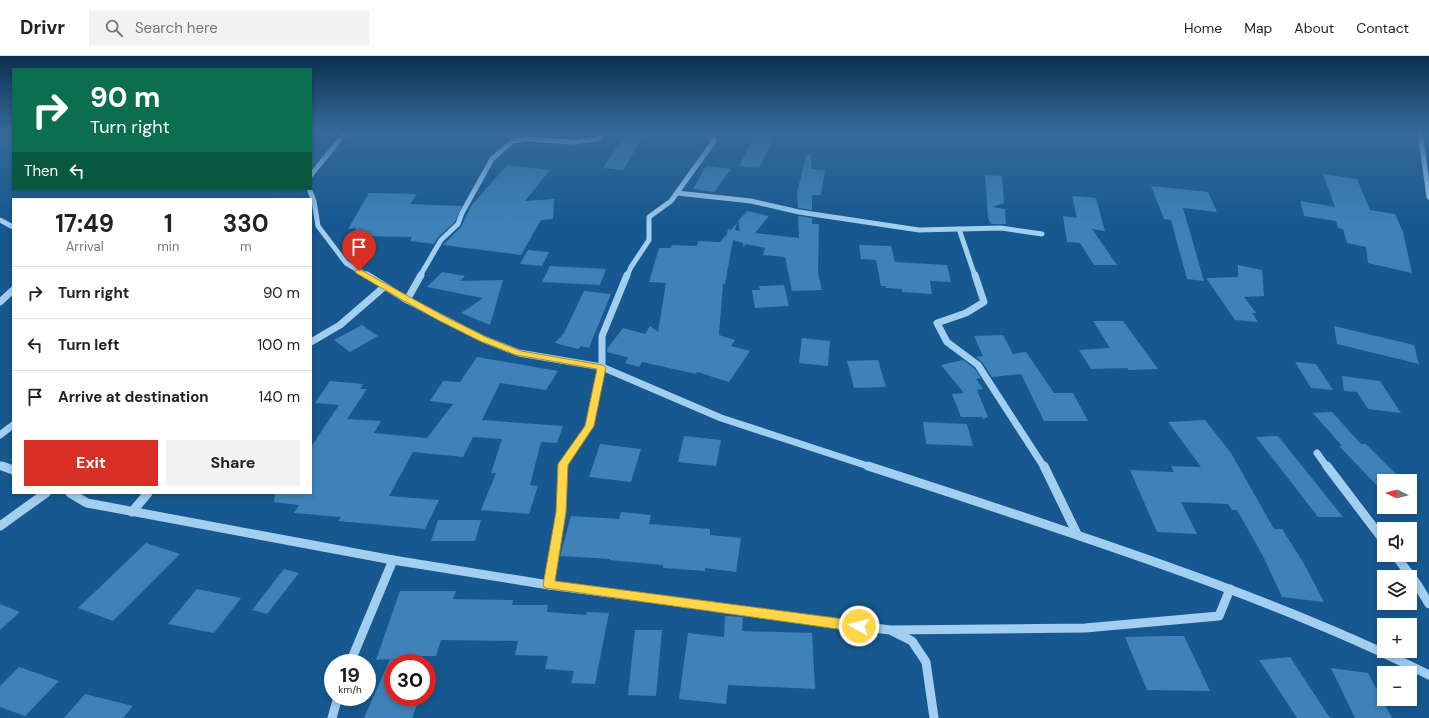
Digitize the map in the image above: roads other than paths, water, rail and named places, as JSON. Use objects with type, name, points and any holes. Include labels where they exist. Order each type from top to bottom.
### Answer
[{"type":"street","points":[[312,174],[321,163]]},
{"type":"street","points":[[407,300],[441,240],[458,224],[462,213],[490,163]]},
{"type":"street","points":[[549,585],[561,512],[563,464],[589,426],[602,367],[602,336],[631,267],[649,240],[649,217],[672,200],[698,163]]},
{"type":"street","points":[[1424,163],[1429,197]]},
{"type":"street","points":[[309,190],[314,201],[315,228],[346,263],[407,300],[483,339],[519,353],[602,367],[721,418],[1077,534],[1259,599],[1378,649],[1429,675]]},
{"type":"street","points":[[677,193],[751,201],[799,212],[919,230],[1001,228],[1042,234]]},
{"type":"street","points":[[0,220],[12,226]]},
{"type":"street","points":[[959,229],[984,302],[966,313],[937,323],[947,342],[978,365],[1045,468],[1077,534]]},
{"type":"street","points":[[312,341],[340,325],[384,287]]},
{"type":"street","points":[[0,302],[12,291]]},
{"type":"street","points":[[0,435],[12,426]]},
{"type":"street","points":[[1316,453],[1377,532]]},
{"type":"street","points":[[0,465],[12,470]]},
{"type":"street","points":[[0,526],[45,494]]},
{"type":"street","points":[[72,494],[86,503],[393,560],[549,585],[890,630],[1084,628],[1219,616],[1230,589]]},
{"type":"street","points":[[132,512],[147,494]]},
{"type":"street","points":[[354,654],[393,560]]},
{"type":"street","points":[[1401,562],[1418,584],[1429,604]]},
{"type":"street","points":[[890,630],[912,641],[926,662],[934,718]]},
{"type":"street","points":[[332,718],[335,706]]}]
